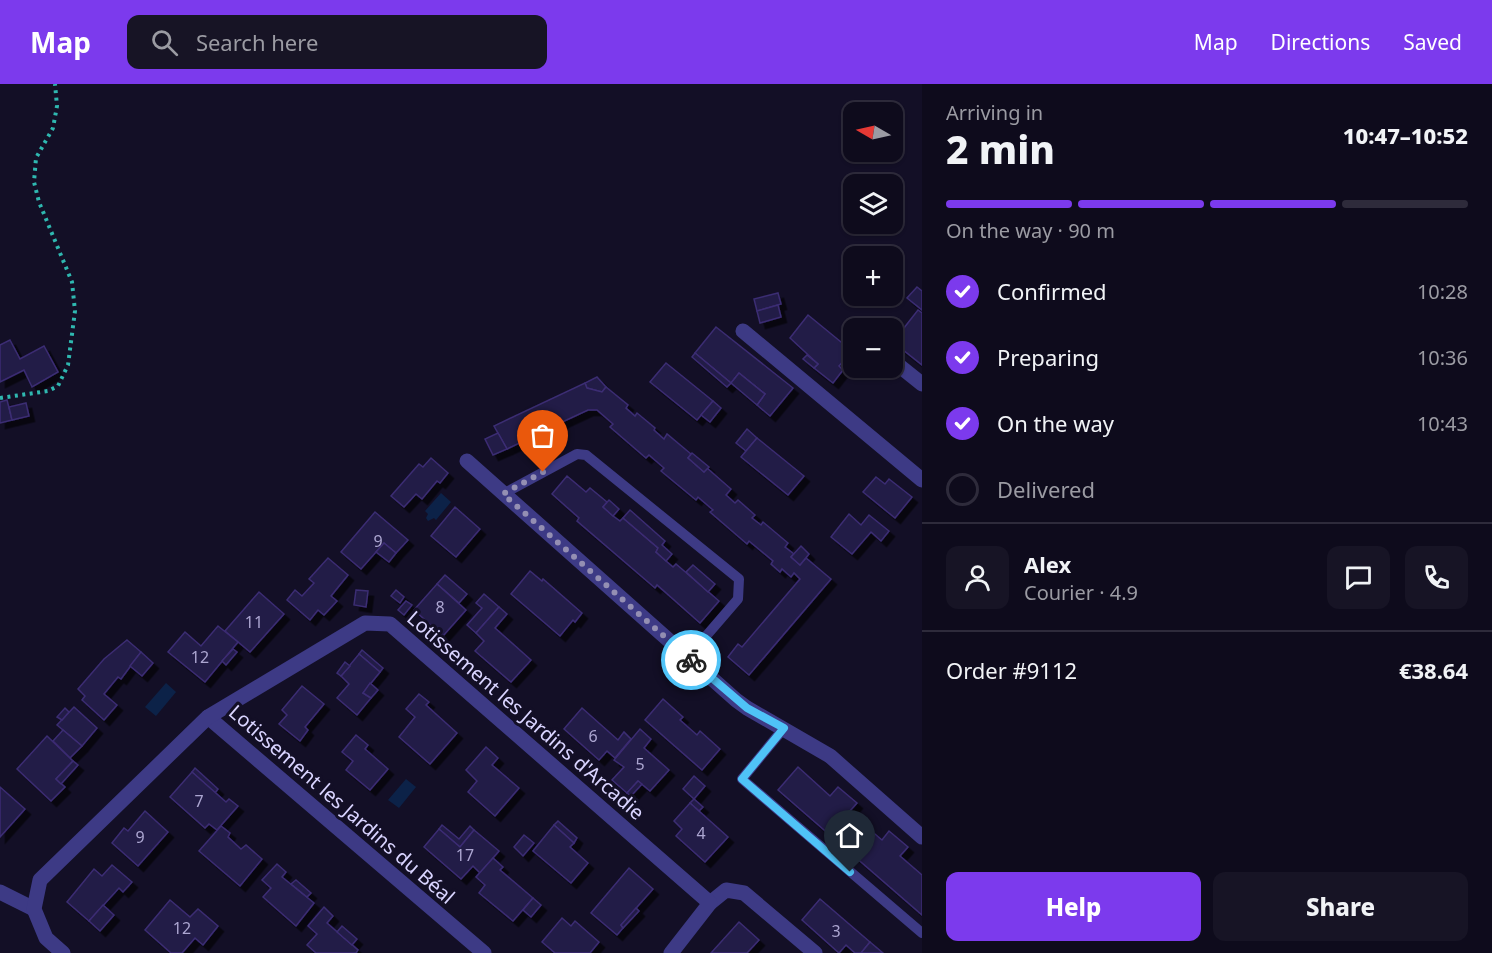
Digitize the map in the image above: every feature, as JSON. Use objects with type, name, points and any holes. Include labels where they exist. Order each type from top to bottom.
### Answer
[{"type":"street","points":[[743,331],[922,480]]},
{"type":"street","points":[[903,369],[922,384]]},
{"type":"street","points":[[466,461],[747,708],[830,756],[922,837]]},
{"type":"street","name":"Lotissement les Jardins d'Arcadie","points":[[208,717],[365,623],[390,624],[710,903]]},
{"type":"street","name":"Lotissement les Jardins du Béal","points":[[33,909],[40,880],[208,717],[484,953]]},
{"type":"street","points":[[671,953],[710,903],[726,890],[744,893],[815,953]]},
{"type":"street","points":[[0,892],[33,909],[46,938],[63,953]]},
{"type":"lane","points":[[503,494],[577,454],[586,455],[739,579],[738,599],[688,657]]},
{"type":"lane","points":[[784,728],[742,779],[922,933]]},
{"type":"path","points":[[0,398],[48,391],[58,386],[68,365],[75,310],[72,282],[39,202],[34,182],[36,158],[54,128],[57,106],[55,84]]},
{"type":"water","points":[[441,493],[451,502],[436,520],[434,518],[428,521],[426,518],[428,514],[425,511]]},
{"type":"water","points":[[166,683],[176,692],[156,716],[145,707]]},
{"type":"water","points":[[406,779],[416,787],[399,808],[388,800]]},
{"type":"building","points":[[917,287],[922,291],[922,310],[907,298]]},
{"type":"building","points":[[778,293],[781,304],[757,311],[754,299]]},
{"type":"building","points":[[778,305],[781,317],[760,323],[757,311]]},
{"type":"building","points":[[918,310],[922,313],[922,365],[903,350],[903,329]]},
{"type":"building","points":[[808,315],[843,344],[843,361],[839,366],[843,370],[833,383],[814,368],[818,364],[790,338]]},
{"type":"building","points":[[716,327],[793,388],[770,416],[757,405],[765,394],[739,373],[731,383],[695,353]]},
{"type":"building","points":[[10,340],[20,359],[44,346],[58,372],[32,387],[24,370],[0,382],[0,345]]},
{"type":"building","points":[[695,353],[731,383],[727,387],[692,357]]},
{"type":"building","points":[[807,355],[818,364],[814,368],[803,359]]},
{"type":"building","points":[[666,363],[713,401],[697,420],[650,382]]},
{"type":"building","points":[[739,373],[765,394],[757,405],[731,383]]},
{"type":"building","points":[[597,377],[606,387],[602,392],[587,388],[585,383]]},
{"type":"building","points":[[585,383],[587,388],[602,392],[606,387],[628,405],[626,408],[635,416],[637,413],[664,439],[667,434],[691,454],[688,458],[704,472],[707,468],[731,489],[726,495],[735,503],[738,500],[755,515],[752,518],[761,525],[763,522],[788,543],[785,547],[794,554],[791,557],[800,565],[806,558],[831,579],[749,675],[728,657],[738,644],[742,647],[800,579],[794,573],[791,577],[782,569],[780,572],[771,564],[773,561],[749,541],[747,544],[710,512],[713,510],[698,497],[696,500],[661,471],[664,468],[649,455],[646,458],[610,427],[613,424],[597,410],[588,410],[543,431],[544,434],[507,449],[494,426]]},
{"type":"building","points":[[7,400],[12,420],[0,423],[0,402]]},
{"type":"building","points":[[713,401],[721,408],[710,422],[701,415]]},
{"type":"building","points":[[26,403],[29,416],[12,420],[9,407]]},
{"type":"building","points":[[747,429],[757,438],[746,451],[736,443]]},
{"type":"building","points":[[498,433],[507,449],[493,455],[485,439]]},
{"type":"building","points":[[757,438],[804,476],[788,495],[741,457]]},
{"type":"building","points":[[692,453],[709,467],[704,472],[688,458]]},
{"type":"building","points":[[431,458],[448,473],[440,483],[437,481],[422,499],[416,494],[404,507],[391,496],[419,464],[423,467]]},
{"type":"building","points":[[567,476],[586,492],[590,488],[607,502],[603,507],[613,516],[620,521],[623,518],[658,548],[656,552],[666,561],[673,567],[676,564],[719,601],[700,623],[657,585],[655,588],[577,521],[579,518],[552,494]]},
{"type":"building","points":[[876,477],[885,484],[889,479],[912,497],[895,518],[863,492]]},
{"type":"building","points":[[609,500],[619,509],[613,516],[603,507]]},
{"type":"building","points":[[455,507],[480,529],[456,557],[431,536]]},
{"type":"building","points":[[630,510],[665,541],[662,545],[672,554],[666,561],[656,552],[658,548],[623,518]]},
{"type":"building","points":[[375,512],[408,540],[396,553],[384,543],[361,569],[341,552]]},
{"type":"building","points":[[849,514],[861,525],[869,515],[889,531],[881,541],[871,532],[852,554],[831,537]]},
{"type":"building","points":[[384,543],[396,553],[389,562],[376,552]]},
{"type":"building","points":[[801,546],[809,554],[800,565],[791,557]]},
{"type":"building","points":[[328,558],[348,575],[331,596],[337,601],[324,615],[318,610],[310,620],[287,600],[295,590],[302,596],[314,583],[309,579]]},
{"type":"building","points":[[693,565],[715,584],[708,592],[686,572]]},
{"type":"building","points":[[530,571],[542,581],[543,579],[582,613],[560,636],[511,594]]},
{"type":"building","points":[[445,575],[467,594],[459,603],[437,584]]},
{"type":"building","points":[[437,584],[466,610],[443,636],[414,610]]},
{"type":"building","points":[[356,590],[368,591],[366,607],[354,605]]},
{"type":"building","points":[[396,590],[404,597],[400,603],[391,596]]},
{"type":"building","points":[[259,592],[284,614],[250,652],[225,631]]},
{"type":"building","points":[[484,594],[499,607],[476,633],[467,625],[482,608],[476,603]]},
{"type":"building","points":[[406,601],[412,605],[404,615],[398,610]]},
{"type":"building","points":[[499,607],[507,614],[495,628],[531,660],[511,682],[475,651],[484,641],[476,633]]},
{"type":"building","points":[[218,626],[238,642],[205,682],[168,652],[185,632],[201,646]]},
{"type":"building","points":[[127,640],[141,652],[121,679],[118,677],[104,694],[117,705],[104,720],[82,700],[85,696],[78,689],[104,659]]},
{"type":"building","points":[[233,649],[237,652],[226,665],[222,661]]},
{"type":"building","points":[[362,650],[383,668],[380,672],[359,654]]},
{"type":"building","points":[[141,652],[153,663],[142,676],[130,666]]},
{"type":"building","points":[[359,654],[380,672],[363,693],[371,698],[357,715],[337,698],[349,684],[341,676]]},
{"type":"building","points":[[345,662],[350,666],[341,676],[337,673]]},
{"type":"building","points":[[370,683],[378,690],[371,698],[363,693]]},
{"type":"building","points":[[302,686],[324,704],[305,727],[308,730],[300,741],[279,724],[287,715],[282,710]]},
{"type":"building","points":[[419,694],[429,702],[426,705],[457,733],[430,764],[399,737],[415,717],[406,709]]},
{"type":"building","points":[[663,699],[683,717],[680,720],[697,735],[700,731],[720,749],[702,770],[645,720]]},
{"type":"building","points":[[74,707],[97,728],[82,746],[57,725]]},
{"type":"building","points":[[65,708],[69,712],[62,720],[57,717]]},
{"type":"building","points":[[582,708],[618,740],[624,732],[631,739],[615,758],[607,751],[599,760],[564,729]]},
{"type":"building","points":[[640,729],[651,739],[644,748],[669,770],[650,791],[638,781],[627,793],[612,780],[624,767],[614,760]]},
{"type":"building","points":[[63,730],[82,746],[70,758],[53,741]]},
{"type":"building","points":[[356,735],[368,745],[365,749],[388,769],[370,790],[346,770],[353,761],[342,752]]},
{"type":"building","points":[[47,736],[73,761],[56,779],[65,787],[51,801],[17,769]]},
{"type":"building","points":[[486,747],[498,758],[492,765],[519,788],[495,816],[468,792],[477,781],[466,770]]},
{"type":"building","points":[[73,761],[78,765],[61,784],[56,779]]},
{"type":"building","points":[[798,767],[830,796],[838,787],[857,803],[849,812],[882,840],[889,831],[908,847],[900,856],[922,875],[922,915],[778,790]]},
{"type":"building","points":[[195,768],[218,789],[215,793],[192,772]]},
{"type":"building","points":[[192,772],[226,802],[229,799],[238,806],[217,830],[209,824],[205,828],[170,797]]},
{"type":"building","points":[[694,776],[705,786],[694,799],[683,789]]},
{"type":"building","points":[[638,781],[642,784],[631,796],[627,793]]},
{"type":"building","points":[[0,787],[25,809],[0,837]]},
{"type":"building","points":[[694,799],[703,807],[699,811],[690,803]]},
{"type":"building","points":[[690,803],[728,837],[705,862],[676,836],[682,829],[674,821]]},
{"type":"building","points":[[145,811],[168,832],[138,866],[112,843],[124,828],[128,831]]},
{"type":"building","points":[[558,821],[577,838],[574,843],[554,825]]},
{"type":"building","points":[[442,825],[459,839],[470,826],[474,830],[460,847],[439,829]]},
{"type":"building","points":[[554,825],[574,843],[570,847],[588,863],[571,883],[533,851]]},
{"type":"building","points":[[221,826],[230,833],[228,837],[241,849],[246,845],[262,859],[240,886],[199,851]]},
{"type":"building","points":[[439,829],[460,847],[474,830],[499,851],[480,873],[473,866],[461,879],[424,847]]},
{"type":"building","points":[[524,835],[534,843],[523,856],[514,847]]},
{"type":"building","points":[[493,858],[503,867],[500,870],[533,898],[513,921],[479,893],[485,885],[476,877]]},
{"type":"building","points":[[277,864],[286,872],[282,877],[314,903],[296,926],[263,897],[271,888],[262,880]]},
{"type":"building","points":[[112,865],[132,882],[123,892],[119,888],[89,921],[67,902],[94,869],[102,876]]},
{"type":"building","points":[[629,868],[653,889],[621,925],[623,928],[617,935],[591,913]]},
{"type":"building","points":[[296,880],[311,893],[307,897],[291,884]]},
{"type":"building","points":[[533,898],[541,905],[531,917],[523,910]]},
{"type":"building","points":[[820,899],[870,942],[861,953],[855,953],[846,945],[839,953],[802,920]]},
{"type":"building","points":[[170,900],[190,917],[198,909],[218,926],[203,945],[195,938],[182,953],[171,953],[145,930]]},
{"type":"building","points":[[103,905],[114,915],[100,931],[89,921]]},
{"type":"building","points":[[324,907],[333,916],[327,923],[358,950],[356,953],[316,953],[307,945],[317,934],[308,926]]},
{"type":"building","points":[[636,908],[639,911],[623,928],[621,925]]},
{"type":"building","points":[[562,918],[571,926],[575,921],[599,942],[590,953],[555,953],[542,942]]},
{"type":"building","points":[[739,922],[759,940],[747,953],[711,953]]},
{"type":"building","points":[[342,926],[357,939],[352,945],[337,932]]},
{"type":"building","points":[[870,942],[883,953],[861,953]]},
{"type":"way so far","points":[[543,472],[503,494],[691,660]]},
{"type":"route","points":[[691,660],[736,700],[784,728],[742,779],[850,872]]}]
